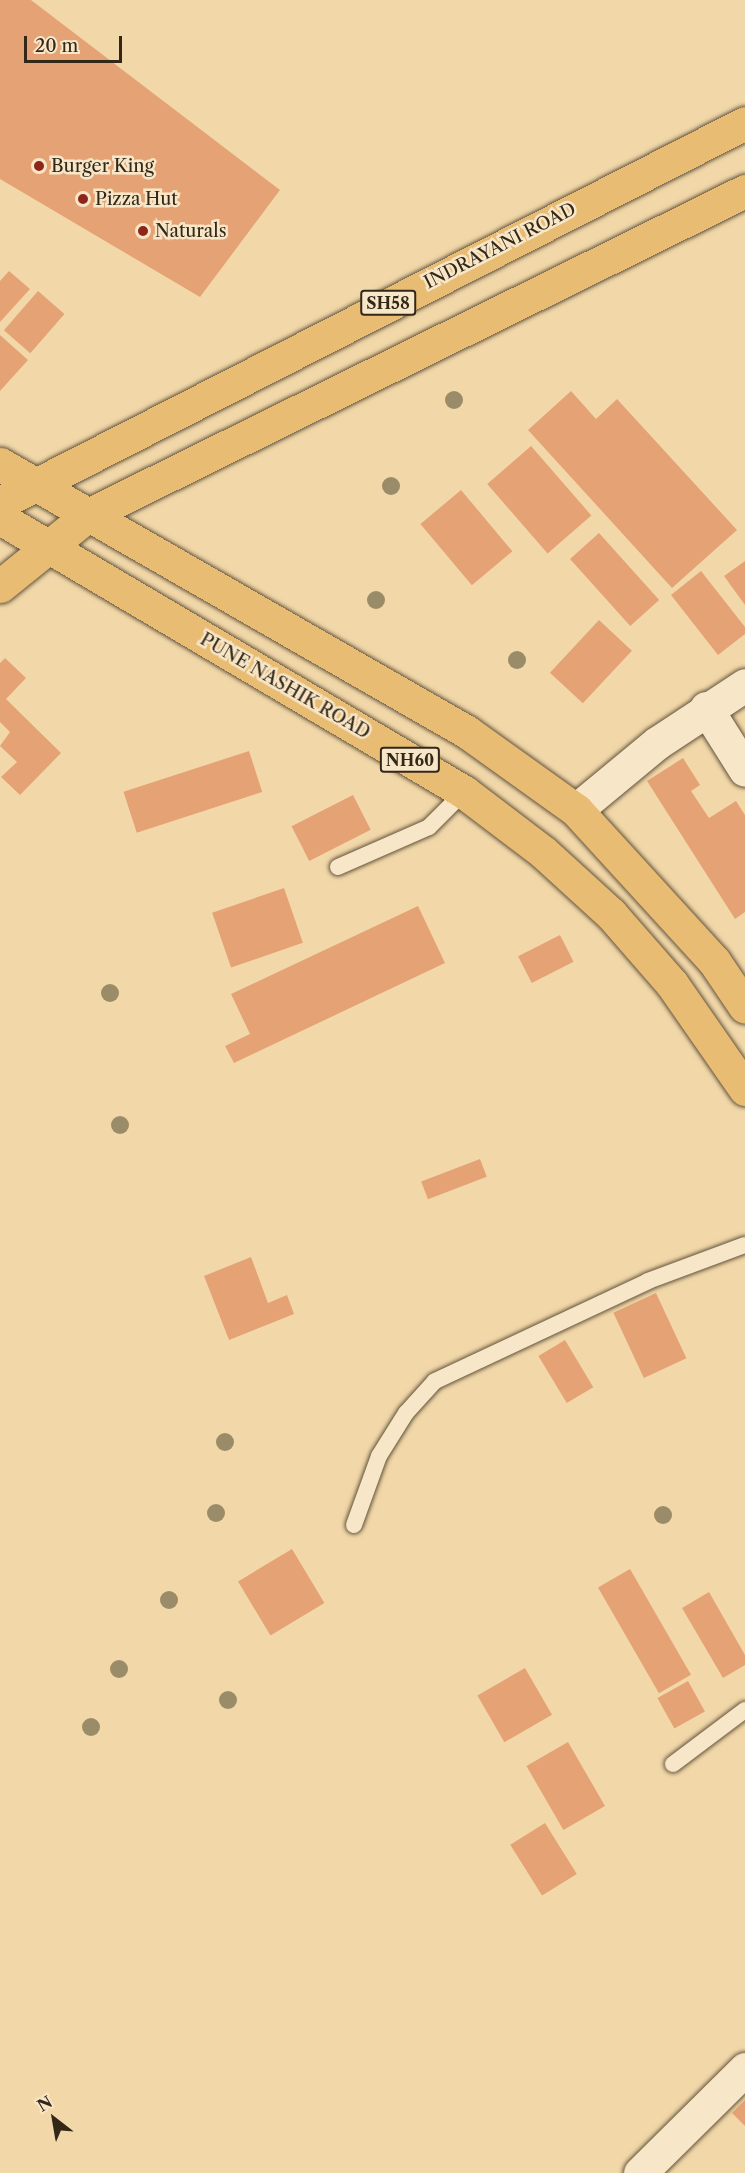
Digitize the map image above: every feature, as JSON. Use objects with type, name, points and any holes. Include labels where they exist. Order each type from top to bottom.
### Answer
[{"type":"main road","name":"INDRAYANI ROAD","points":[[0,503],[30,483],[745,123]]},
{"type":"main road","points":[[0,586],[88,516],[745,191]]},
{"type":"main road","name":"NH60","points":[[0,464],[467,732],[576,810],[714,961],[745,1007]]},
{"type":"main road","name":"PUNE NASHIK ROAD","points":[[0,518],[464,792],[611,914],[672,984],[745,1089]]},
{"type":"street","points":[[576,810],[706,708],[745,685]]},
{"type":"street","points":[[706,708],[745,770]]},
{"type":"street","points":[[640,2173],[745,2069]]},
{"type":"lane","points":[[338,867],[429,827],[464,792]]},
{"type":"lane","points":[[354,1525],[379,1456],[406,1413],[435,1382],[648,1281],[745,1245]]},
{"type":"lane","points":[[673,1764],[745,1710]]},
{"type":"building","points":[[0,0],[31,0],[280,190],[200,297],[0,179]]},
{"type":"building","points":[[9,271],[30,289],[0,322],[0,281]]},
{"type":"building","points":[[38,291],[64,314],[30,353],[4,330]]},
{"type":"building","points":[[0,335],[28,360],[0,391]]},
{"type":"building","points":[[571,391],[596,419],[617,399],[737,530],[672,588],[528,430]]},
{"type":"building","points":[[531,446],[591,515],[548,553],[487,484]]},
{"type":"building","points":[[461,490],[512,551],[472,585],[420,524]]},
{"type":"building","points":[[599,533],[659,600],[630,626],[570,559]]},
{"type":"building","points":[[745,561],[745,605],[724,576]]},
{"type":"building","points":[[701,571],[745,627],[745,634],[718,655],[671,595]]},
{"type":"building","points":[[599,620],[632,651],[583,703],[550,673]]},
{"type":"building","points":[[5,658],[26,678],[6,699],[61,753],[20,795],[1,777],[17,762],[0,746],[10,732],[0,722],[0,663]]},
{"type":"building","points":[[249,751],[262,792],[137,833],[123,792]]},
{"type":"building","points":[[683,758],[700,785],[691,791],[709,818],[736,801],[745,815],[745,912],[735,919],[647,781]]},
{"type":"building","points":[[353,795],[371,830],[309,861],[292,826]]},
{"type":"building","points":[[284,888],[303,943],[231,968],[212,913]]},
{"type":"building","points":[[418,906],[445,963],[234,1063],[225,1046],[250,1034],[231,994]]},
{"type":"building","points":[[560,935],[574,962],[532,983],[518,956]]},
{"type":"building","points":[[480,1159],[487,1177],[428,1199],[421,1182]]},
{"type":"building","points":[[251,1257],[268,1303],[287,1295],[294,1314],[229,1340],[204,1276]]},
{"type":"building","points":[[656,1293],[686,1358],[644,1378],[613,1313]]},
{"type":"building","points":[[565,1340],[593,1387],[567,1403],[538,1356]]},
{"type":"building","points":[[292,1549],[324,1603],[270,1635],[238,1581]]},
{"type":"building","points":[[630,1569],[691,1675],[659,1693],[598,1588]]},
{"type":"building","points":[[709,1592],[745,1655],[745,1665],[723,1678],[682,1608]]},
{"type":"building","points":[[525,1668],[552,1715],[504,1742],[477,1696]]},
{"type":"building","points":[[688,1681],[705,1712],[674,1729],[657,1698]]},
{"type":"building","points":[[568,1742],[605,1806],[563,1830],[526,1766]]},
{"type":"building","points":[[545,1823],[577,1874],[542,1896],[510,1845]]},
{"type":"building","points":[[745,2100],[745,2126],[732,2113]]},
{"type":"place","name":"Burger King","points":[[39,166]]},
{"type":"place","name":"Pizza Hut","points":[[83,199]]},
{"type":"place","name":"Naturals","points":[[143,231]]}]
